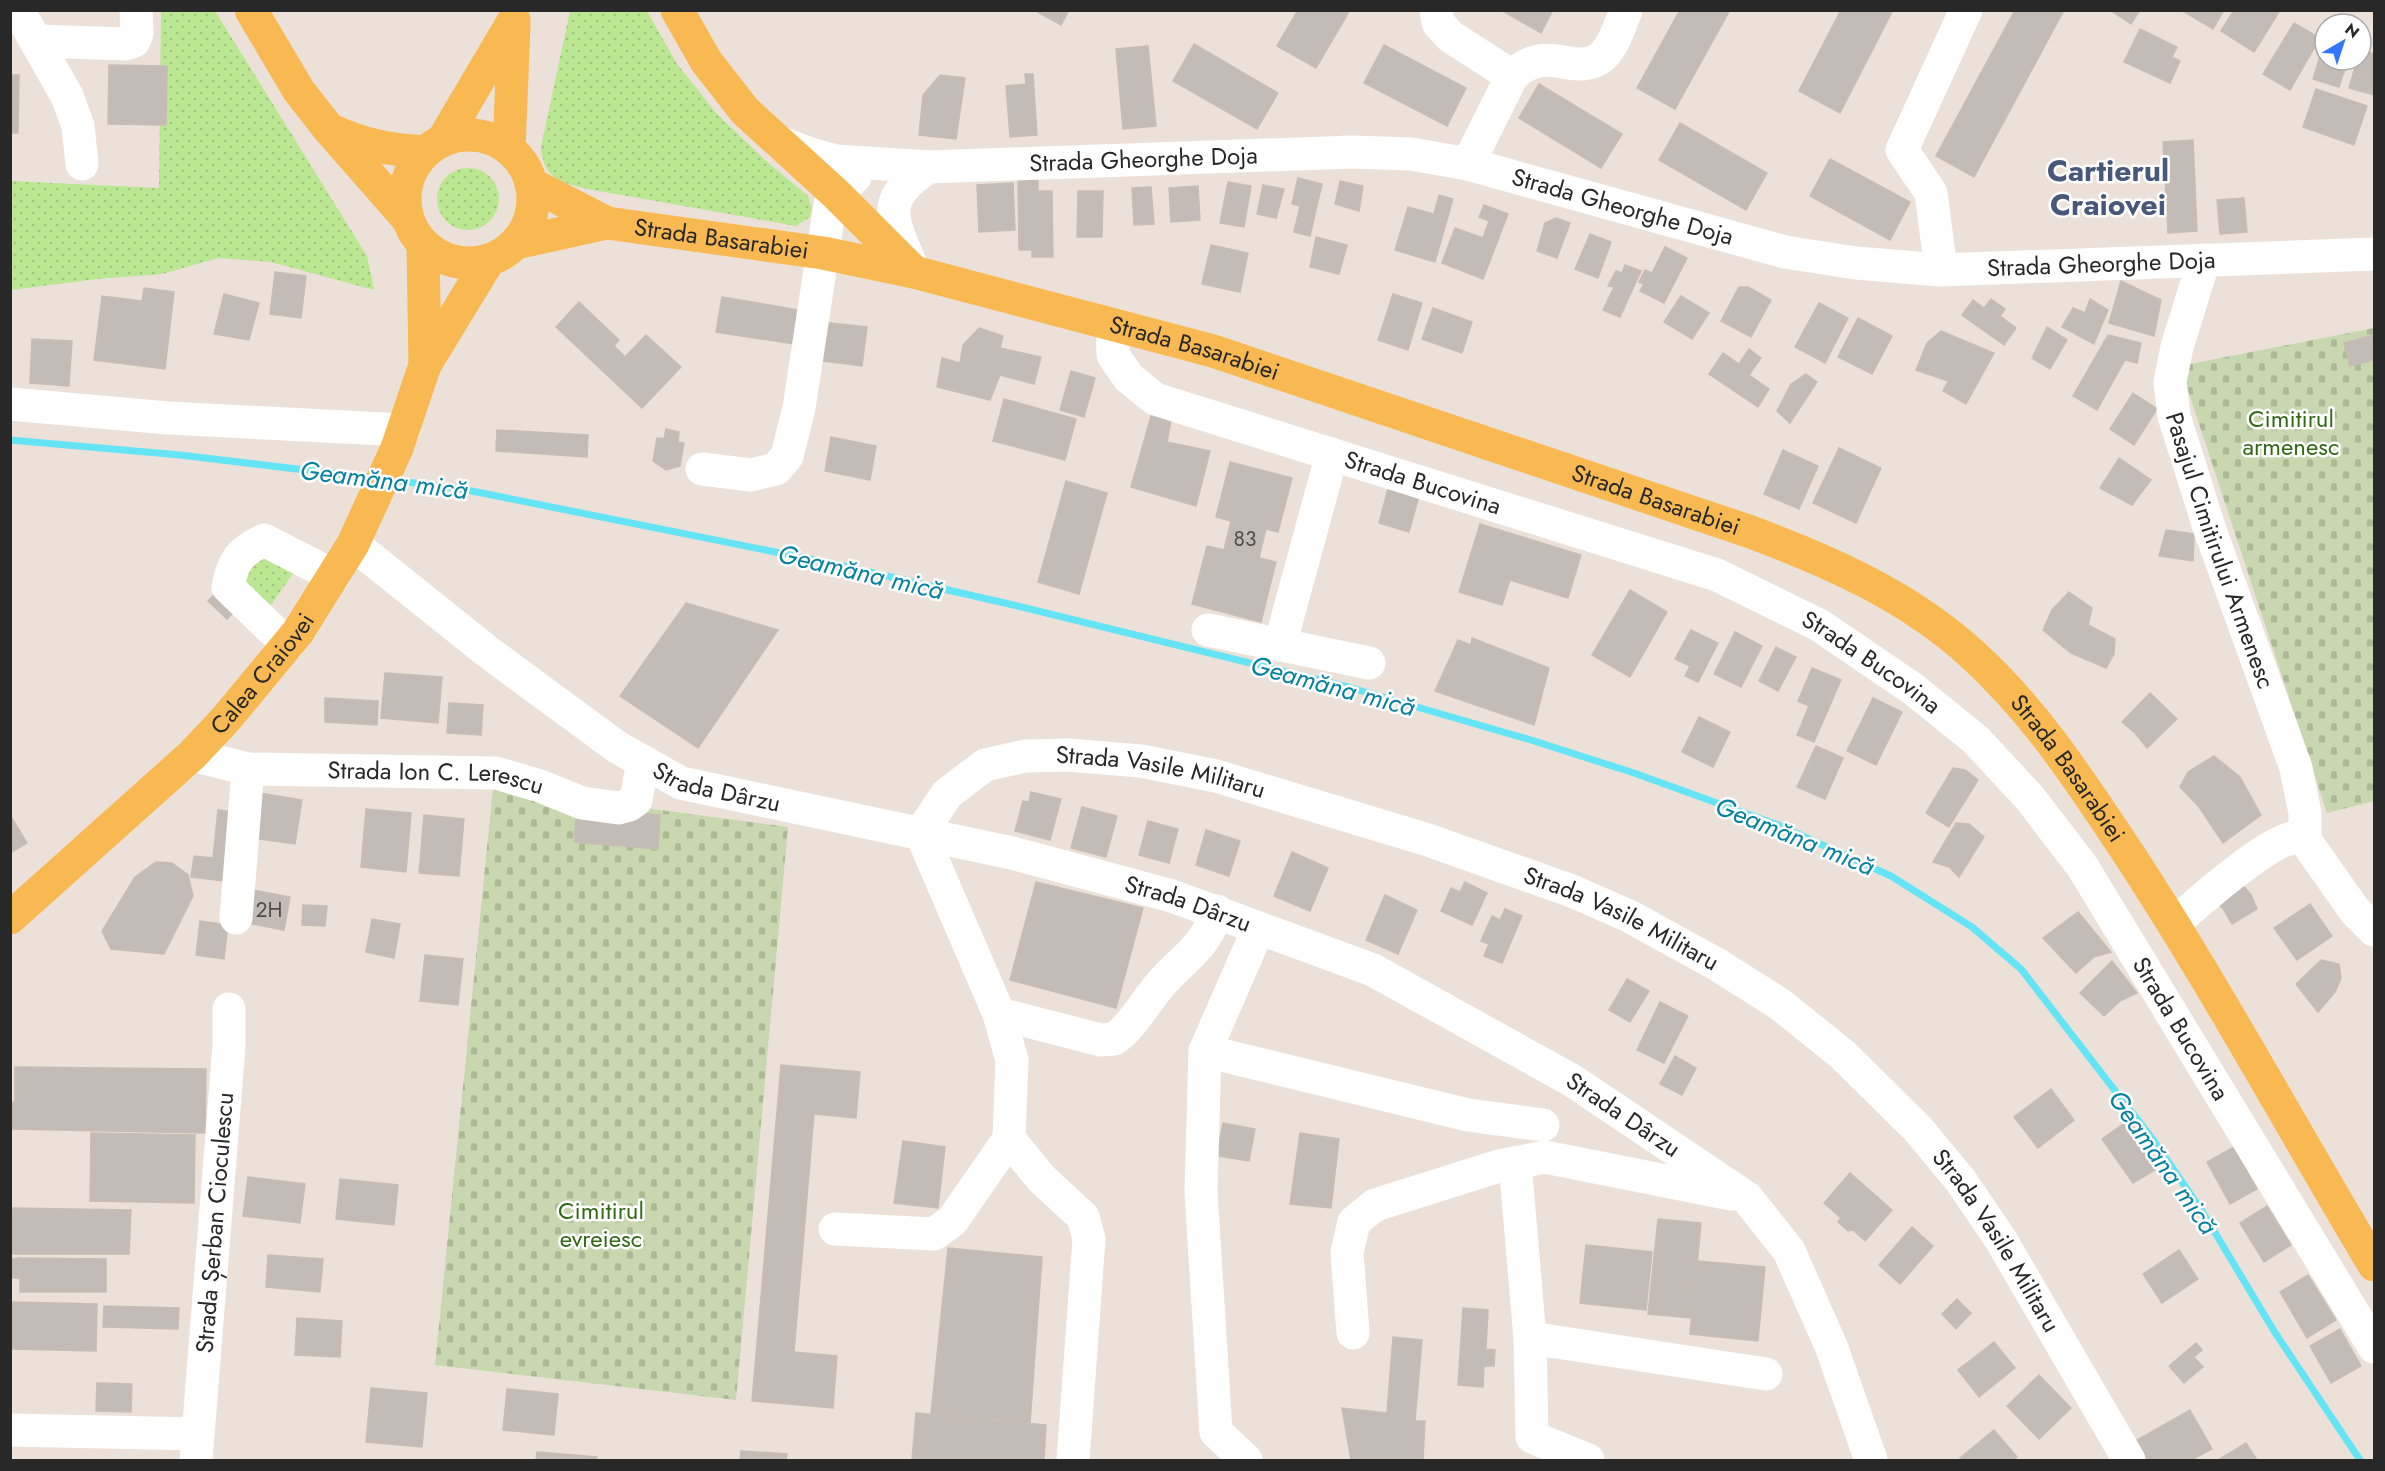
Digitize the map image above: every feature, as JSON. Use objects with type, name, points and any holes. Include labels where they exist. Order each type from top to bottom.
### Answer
[{"type":"main road","points":[[251,10],[282,64],[328,128],[437,255],[453,261],[471,263],[489,260],[504,253],[516,243],[527,225],[533,206],[531,184],[523,165],[509,149],[494,140],[477,135],[460,135],[434,146],[391,150],[359,142],[328,128]]},
{"type":"main road","points":[[677,10],[706,61],[727,90],[914,272]]},
{"type":"main road","points":[[425,365],[415,231],[404,200],[407,182],[414,166],[434,146],[515,15]]},
{"type":"main road","points":[[509,149],[515,15]]},
{"type":"main road","points":[[531,184],[607,223]]},
{"type":"main road","points":[[516,243],[607,223]]},
{"type":"main road","name":"Strada Basarabiei","points":[[607,223],[823,254],[914,272],[1213,351],[1748,531],[1815,556],[1858,577],[1912,608],[1964,648],[2025,708],[2072,768],[2174,924],[2374,1265]]},
{"type":"main road","points":[[425,365],[489,260]]},
{"type":"main road","name":"Calea Craiovei","points":[[10,918],[192,755],[288,645],[334,576],[376,497],[401,439],[425,365]]},
{"type":"street","points":[[18,10],[38,41],[67,96],[78,126],[82,164]]},
{"type":"street","points":[[38,41],[126,44],[134,41],[137,33],[136,10]]},
{"type":"street","points":[[1436,10],[1437,23],[1451,37],[1512,76]]},
{"type":"street","points":[[1468,164],[1512,76],[1523,65],[1538,59],[1583,63],[1599,59],[1610,45],[1626,10]]},
{"type":"street","points":[[1941,270],[1931,193],[1902,150],[1966,10]]},
{"type":"street","name":"Strada Gheorghe Doja","points":[[779,142],[825,159],[870,165],[929,167],[1352,152],[1411,154],[1468,164],[1785,252],[1856,263],[1941,270],[2374,254]]},
{"type":"street","points":[[702,469],[751,475],[776,469],[787,456],[799,408],[830,205],[836,194],[870,165]]},
{"type":"street","points":[[914,272],[894,222],[893,208],[896,198],[906,184],[929,167]]},
{"type":"street","name":"Pasajul Cimitirului Armenesc","points":[[2204,261],[2177,347],[2170,382],[2174,416],[2210,530],[2296,768],[2306,813],[2305,840]]},
{"type":"street","name":"Strada Bucovina","points":[[1112,325],[1113,354],[1129,378],[1155,399],[1718,575],[1819,625],[1913,689],[1975,739],[2029,797],[2075,857],[2214,1080],[2374,1347]]},
{"type":"street","points":[[10,404],[401,439]]},
{"type":"street","points":[[1280,645],[1332,454]]},
{"type":"street","points":[[288,645],[228,586],[232,569],[245,550],[264,540],[334,576]]},
{"type":"street","name":"Strada Dârzu","points":[[353,544],[488,652],[616,747],[681,783],[1012,853],[1172,896],[1217,911],[1373,970],[1573,1082],[1748,1198],[1789,1251],[1831,1346],[1871,1461]]},
{"type":"street","points":[[1208,630],[1369,663]]},
{"type":"street","name":"Strada Ion C. Lerescu","points":[[192,755],[248,770],[496,773],[540,786],[582,803],[618,808],[636,800],[643,762]]},
{"type":"street","name":"Strada Vasile Militaru","points":[[921,833],[947,794],[985,765],[1024,756],[1068,755],[1140,761],[1216,776],[1428,840],[1572,891],[1629,916],[1719,965],[1781,1005],[1843,1055],[1918,1129],[1961,1181],[2001,1240],[2129,1461]]},
{"type":"street","points":[[236,918],[248,770]]},
{"type":"street","points":[[835,1229],[934,1234],[952,1221],[1009,1139],[1012,1060],[999,1014],[921,833]]},
{"type":"street","points":[[2174,924],[2199,901],[2269,849],[2292,838],[2305,840],[2355,911],[2374,930]]},
{"type":"street","points":[[999,1014],[1101,1040],[1114,1040],[1162,982],[1199,948],[1217,911]]},
{"type":"street","points":[[1246,1461],[1216,1432],[1202,1192],[1205,1051],[1253,941],[1256,927]]},
{"type":"street","name":"Strada Șerban Cioculescu","points":[[197,1447],[229,1046],[229,1009]]},
{"type":"street","points":[[1205,1051],[1468,1115],[1543,1125]]},
{"type":"street","points":[[2214,1080],[2254,1057]]},
{"type":"street","points":[[1573,1082],[1543,1125],[1530,1160],[1532,1437],[1588,1461]]},
{"type":"street","points":[[1009,1139],[1042,1179],[1083,1217],[1089,1239],[1073,1461]]},
{"type":"street","points":[[1353,1333],[1347,1252],[1354,1222],[1375,1205],[1499,1166],[1530,1160],[1748,1198]]},
{"type":"street","points":[[1530,1338],[1766,1374]]},
{"type":"street","points":[[10,1430],[197,1447]]},
{"type":"green space","points":[[161,11],[215,11],[367,256],[374,290],[271,262],[218,258],[162,274],[97,279],[11,290],[10,181],[159,188]]},
{"type":"green space","points":[[570,11],[647,11],[677,64],[717,114],[765,160],[808,196],[812,208],[810,217],[796,226],[588,189],[561,181],[549,172],[542,157],[541,147]]},
{"type":"green space","points":[[462,168],[474,168],[490,177],[497,187],[499,199],[497,211],[490,221],[474,230],[462,230],[451,225],[442,216],[437,205],[437,193],[442,182],[451,173]]},
{"type":"green space","name":"Cimitirul armenesc","points":[[2374,328],[2374,801],[2327,813],[2180,366]]},
{"type":"green space","points":[[256,555],[296,569],[269,608],[245,585],[243,575]]},
{"type":"green space","name":"Cimitirul evreiesc","points":[[493,788],[788,827],[736,1400],[435,1365]]},
{"type":"building","points":[[1034,10],[1069,10],[1061,25]]},
{"type":"building","points":[[1298,10],[1350,10],[1316,68],[1277,46]]},
{"type":"building","points":[[1501,10],[1553,10],[1541,33]]},
{"type":"building","points":[[1680,10],[1730,10],[1675,109],[1637,88]]},
{"type":"building","points":[[1841,10],[1893,10],[1840,113],[1799,91]]},
{"type":"building","points":[[2015,10],[2064,10],[1974,177],[1936,156]]},
{"type":"building","points":[[2110,10],[2140,10],[2131,24]]},
{"type":"building","points":[[2181,10],[2224,10],[2213,29]]},
{"type":"building","points":[[2234,10],[2279,12],[2254,52],[2221,31]]},
{"type":"building","points":[[2294,23],[2313,34],[2313,50],[2290,90],[2263,74]]},
{"type":"building","points":[[2140,29],[2177,47],[2172,57],[2180,61],[2170,83],[2124,62]]},
{"type":"building","points":[[1194,44],[1278,93],[1257,129],[1173,81]]},
{"type":"building","points":[[1384,45],[1466,88],[1447,126],[1364,83]]},
{"type":"building","points":[[1148,46],[1156,126],[1123,129],[1116,49]]},
{"type":"building","points":[[2374,54],[2374,95],[2349,88],[2354,72],[2373,72]]},
{"type":"building","points":[[109,65],[167,66],[166,125],[108,124]]},
{"type":"building","points":[[2315,72],[2344,72],[2339,87],[2313,79]]},
{"type":"building","points":[[1025,74],[1033,74],[1037,135],[1010,137],[1006,86],[1026,84]]},
{"type":"building","points":[[10,75],[19,75],[18,133],[10,133]]},
{"type":"building","points":[[940,75],[965,78],[956,139],[919,135],[923,95]]},
{"type":"building","points":[[1539,84],[1622,134],[1601,168],[1519,118]]},
{"type":"building","points":[[2316,89],[2367,106],[2354,145],[2303,127]]},
{"type":"building","points":[[1680,123],[1767,173],[1746,210],[1659,160]]},
{"type":"building","points":[[2193,140],[2197,231],[2168,233],[2163,142]]},
{"type":"building","points":[[1830,159],[1910,202],[1890,240],[1810,196]]},
{"type":"building","points":[[1298,178],[1322,184],[1310,236],[1294,232],[1300,206],[1292,204]]},
{"type":"building","points":[[1018,179],[1038,179],[1038,191],[1052,191],[1053,257],[1032,257],[1032,250],[1019,250]]},
{"type":"building","points":[[1340,181],[1363,186],[1359,211],[1335,204]]},
{"type":"building","points":[[1228,182],[1251,186],[1244,227],[1220,223]]},
{"type":"building","points":[[1013,183],[1015,230],[979,232],[977,185]]},
{"type":"building","points":[[1263,185],[1284,189],[1276,218],[1257,214]]},
{"type":"building","points":[[1198,186],[1200,220],[1171,222],[1169,188]]},
{"type":"building","points":[[1151,187],[1154,224],[1134,225],[1132,188]]},
{"type":"building","points":[[1078,191],[1103,191],[1102,237],[1077,237]]},
{"type":"building","points":[[1439,195],[1453,199],[1435,262],[1395,250],[1408,207],[1434,214]]},
{"type":"building","points":[[2244,198],[2247,232],[2220,234],[2217,200]]},
{"type":"building","points":[[1484,205],[1508,214],[1483,279],[1442,263],[1455,228],[1483,238],[1489,221],[1479,217]]},
{"type":"building","points":[[1556,218],[1570,223],[1557,258],[1537,251],[1545,223]]},
{"type":"building","points":[[1590,234],[1611,242],[1598,278],[1575,269]]},
{"type":"building","points":[[1316,237],[1347,245],[1339,274],[1310,267]]},
{"type":"building","points":[[1211,245],[1248,253],[1240,292],[1202,284]]},
{"type":"building","points":[[1665,247],[1687,258],[1664,303],[1640,291],[1644,284],[1639,282],[1645,270],[1652,273]]},
{"type":"building","points":[[1625,265],[1641,271],[1620,317],[1603,310],[1614,287],[1608,286],[1616,271],[1622,273]]},
{"type":"building","points":[[275,272],[306,276],[301,318],[270,314]]},
{"type":"building","points":[[2121,281],[2161,300],[2154,336],[2109,323]]},
{"type":"building","points":[[1739,287],[1748,287],[1771,300],[1751,337],[1721,321]]},
{"type":"building","points":[[144,288],[174,292],[165,369],[94,360],[102,296],[142,301]]},
{"type":"building","points":[[224,294],[259,303],[249,340],[214,334]]},
{"type":"building","points":[[1393,294],[1422,303],[1408,350],[1378,340]]},
{"type":"building","points":[[1681,296],[1709,313],[1692,339],[1664,322]]},
{"type":"building","points":[[722,297],[799,310],[794,344],[716,332]]},
{"type":"building","points":[[1991,299],[2005,309],[2000,316],[2016,328],[2004,345],[1962,315],[1973,300],[1984,308]]},
{"type":"building","points":[[2090,299],[2108,310],[2094,344],[2062,327],[2073,308],[2085,313]]},
{"type":"building","points":[[579,302],[619,340],[614,346],[625,357],[646,335],[681,367],[642,408],[556,327]]},
{"type":"building","points":[[1819,303],[1848,318],[1825,363],[1795,347]]},
{"type":"building","points":[[1433,308],[1472,322],[1462,353],[1422,339]]},
{"type":"building","points":[[1858,318],[1892,336],[1872,374],[1838,357]]},
{"type":"building","points":[[821,322],[867,327],[862,366],[816,360]]},
{"type":"building","points":[[2047,327],[2067,340],[2050,369],[2032,358]]},
{"type":"building","points":[[979,328],[1003,336],[1000,348],[1041,357],[1034,384],[1000,375],[990,400],[937,387],[942,358],[960,363],[963,345]]},
{"type":"building","points":[[1941,331],[1994,353],[1966,404],[1943,391],[1948,381],[1916,370],[1927,343]]},
{"type":"building","points":[[2108,335],[2141,343],[2137,363],[2125,360],[2097,410],[2073,396]]},
{"type":"building","points":[[2374,335],[2374,360],[2350,366],[2344,343]]},
{"type":"building","points":[[32,339],[72,341],[69,386],[30,383]]},
{"type":"building","points":[[1749,349],[1761,358],[1749,375],[1769,389],[1758,407],[1709,374],[1723,353],[1739,364]]},
{"type":"building","points":[[1071,371],[1095,378],[1084,417],[1060,410]]},
{"type":"building","points":[[1806,374],[1817,382],[1790,423],[1777,411],[1791,384]]},
{"type":"building","points":[[2133,393],[2157,409],[2134,445],[2110,429]]},
{"type":"building","points":[[1004,399],[1076,419],[1065,460],[993,441]]},
{"type":"building","points":[[1153,409],[1172,414],[1167,442],[1210,451],[1196,506],[1131,487]]},
{"type":"building","points":[[666,429],[679,432],[678,442],[684,443],[680,466],[666,470],[653,461],[657,438],[664,439]]},
{"type":"building","points":[[497,430],[588,435],[587,457],[496,451]]},
{"type":"building","points":[[831,437],[876,446],[870,480],[825,471]]},
{"type":"building","points":[[1839,448],[1881,468],[1856,523],[1813,503]]},
{"type":"building","points":[[1783,450],[1818,466],[1799,509],[1764,494]]},
{"type":"building","points":[[2119,458],[2151,480],[2132,505],[2100,488]]},
{"type":"building","points":[[1230,462],[1292,478],[1278,532],[1266,529],[1259,558],[1276,562],[1261,622],[1192,604],[1207,546],[1224,550],[1231,521],[1216,517]]},
{"type":"building","points":[[1066,481],[1107,493],[1079,594],[1038,582]]},
{"type":"building","points":[[1390,481],[1421,489],[1409,532],[1379,523]]},
{"type":"building","points":[[1480,524],[1581,555],[1568,598],[1510,580],[1502,605],[1459,592]]},
{"type":"building","points":[[2166,530],[2194,534],[2193,561],[2159,556]]},
{"type":"building","points":[[1630,590],[1667,612],[1630,677],[1592,655]]},
{"type":"building","points":[[218,591],[237,609],[227,619],[208,601]]},
{"type":"building","points":[[2069,592],[2092,608],[2088,625],[2115,639],[2114,654],[2106,668],[2071,653],[2043,630],[2052,610]]},
{"type":"building","points":[[686,603],[778,630],[698,748],[620,696]]},
{"type":"building","points":[[1691,630],[1718,643],[1698,682],[1685,676],[1690,666],[1675,659]]},
{"type":"building","points":[[1735,632],[1762,646],[1741,687],[1714,674]]},
{"type":"building","points":[[1472,638],[1549,668],[1534,725],[1435,691],[1458,640],[1471,645]]},
{"type":"building","points":[[1776,647],[1796,657],[1778,691],[1759,681]]},
{"type":"building","points":[[1812,668],[1841,680],[1814,742],[1797,735],[1809,706],[1798,701]]},
{"type":"building","points":[[385,673],[442,677],[438,723],[381,718]]},
{"type":"building","points":[[2150,693],[2177,719],[2147,748],[2122,722]]},
{"type":"building","points":[[325,698],[378,701],[377,725],[325,722]]},
{"type":"building","points":[[1873,698],[1902,712],[1876,765],[1847,751]]},
{"type":"building","points":[[449,703],[483,705],[481,735],[447,733]]},
{"type":"building","points":[[1699,717],[1730,732],[1713,767],[1682,752]]},
{"type":"building","points":[[1816,746],[1843,758],[1825,799],[1797,787]]},
{"type":"building","points":[[2214,756],[2240,777],[2261,815],[2223,843],[2199,807],[2180,787],[2188,772]]},
{"type":"building","points":[[1953,768],[1965,770],[1978,780],[1949,827],[1926,813]]},
{"type":"building","points":[[1031,792],[1061,799],[1050,840],[1015,831],[1023,801],[1029,802]]},
{"type":"building","points":[[260,793],[302,800],[295,844],[253,838]]},
{"type":"building","points":[[1082,807],[1117,816],[1106,857],[1071,848]]},
{"type":"building","points":[[577,808],[660,815],[658,849],[574,842]]},
{"type":"building","points":[[366,809],[411,813],[406,872],[361,867]]},
{"type":"building","points":[[218,810],[240,813],[232,882],[191,877],[194,856],[213,858]]},
{"type":"building","points":[[10,815],[27,843],[10,853]]},
{"type":"building","points":[[424,815],[464,819],[459,876],[419,873]]},
{"type":"building","points":[[1148,821],[1178,829],[1169,863],[1139,855]]},
{"type":"building","points":[[1956,823],[1969,824],[1984,837],[1959,877],[1949,867],[1933,862]]},
{"type":"building","points":[[1206,830],[1240,841],[1229,876],[1196,865]]},
{"type":"building","points":[[1292,852],[1328,868],[1310,911],[1274,896]]},
{"type":"building","points":[[156,862],[172,863],[188,875],[193,896],[164,954],[111,949],[102,931],[135,877]]},
{"type":"building","points":[[1036,882],[1143,908],[1116,1008],[1010,980]]},
{"type":"building","points":[[1465,882],[1487,893],[1472,925],[1441,911],[1451,888],[1460,892]]},
{"type":"building","points":[[2242,884],[2251,895],[2257,909],[2232,924],[2215,900]]},
{"type":"building","points":[[253,890],[290,897],[284,930],[247,923]]},
{"type":"building","points":[[1385,895],[1417,910],[1398,954],[1366,940]]},
{"type":"building","points":[[2310,904],[2332,936],[2297,960],[2274,928]]},
{"type":"building","points":[[303,905],[327,906],[325,926],[302,925]]},
{"type":"building","points":[[1505,909],[1522,916],[1502,963],[1484,956],[1489,944],[1481,941],[1492,916],[1500,920]]},
{"type":"building","points":[[2078,912],[2111,952],[2094,957],[2076,973],[2043,938]]},
{"type":"building","points":[[372,919],[400,924],[394,958],[366,952]]},
{"type":"building","points":[[200,921],[228,925],[224,959],[196,955]]},
{"type":"building","points":[[425,955],[463,959],[458,1005],[420,1001]]},
{"type":"building","points":[[2321,960],[2339,964],[2341,978],[2335,992],[2318,1012],[2296,984]]},
{"type":"building","points":[[2112,961],[2137,993],[2120,1001],[2104,1016],[2080,993]]},
{"type":"building","points":[[1627,979],[1649,991],[1630,1022],[1609,1010]]},
{"type":"building","points":[[1660,1002],[1688,1016],[1664,1063],[1637,1050]]},
{"type":"building","points":[[1675,1056],[1696,1068],[1682,1095],[1660,1084]]},
{"type":"building","points":[[781,1065],[860,1072],[856,1118],[814,1114],[794,1352],[837,1356],[833,1408],[752,1401]]},
{"type":"building","points":[[15,1067],[206,1069],[205,1133],[10,1129],[10,1102],[15,1102]]},
{"type":"building","points":[[2051,1089],[2074,1120],[2038,1148],[2014,1117]]},
{"type":"building","points":[[2129,1120],[2160,1167],[2133,1183],[2102,1139]]},
{"type":"building","points":[[1223,1123],[1255,1129],[1249,1161],[1217,1156]]},
{"type":"building","points":[[91,1133],[195,1135],[194,1203],[90,1201]]},
{"type":"building","points":[[1300,1133],[1339,1139],[1331,1208],[1290,1204]]},
{"type":"building","points":[[903,1141],[945,1147],[938,1208],[894,1203]]},
{"type":"building","points":[[2234,1147],[2257,1189],[2230,1204],[2207,1162]]},
{"type":"building","points":[[1850,1173],[1892,1210],[1865,1241],[1853,1230],[1848,1231],[1838,1222],[1841,1218],[1824,1203]]},
{"type":"building","points":[[248,1177],[305,1184],[300,1223],[243,1216]]},
{"type":"building","points":[[340,1179],[398,1185],[394,1225],[336,1219]]},
{"type":"building","points":[[2267,1206],[2291,1245],[2264,1262],[2240,1223]]},
{"type":"building","points":[[10,1208],[131,1210],[129,1254],[10,1254]]},
{"type":"building","points":[[1658,1219],[1701,1223],[1692,1318],[1648,1314]]},
{"type":"building","points":[[1912,1227],[1933,1246],[1900,1284],[1879,1265]]},
{"type":"building","points":[[1586,1245],[1652,1252],[1646,1310],[1580,1303]]},
{"type":"building","points":[[948,1248],[1042,1257],[1030,1423],[931,1414]]},
{"type":"building","points":[[2179,1250],[2198,1279],[2162,1303],[2143,1274]]},
{"type":"building","points":[[268,1255],[323,1259],[320,1292],[266,1287]]},
{"type":"building","points":[[20,1258],[20,1278],[10,1278],[10,1259]]},
{"type":"building","points":[[20,1258],[106,1259],[106,1292],[20,1292]]},
{"type":"building","points":[[1697,1261],[1765,1267],[1758,1341],[1690,1334]]},
{"type":"building","points":[[2308,1275],[2336,1320],[2307,1338],[2280,1292]]},
{"type":"building","points":[[1957,1299],[1971,1313],[1956,1329],[1942,1314]]},
{"type":"building","points":[[10,1302],[97,1304],[96,1351],[10,1349]]},
{"type":"building","points":[[104,1306],[179,1308],[178,1329],[103,1327]]},
{"type":"building","points":[[1463,1308],[1488,1310],[1486,1349],[1495,1350],[1494,1366],[1484,1366],[1483,1387],[1458,1385]]},
{"type":"building","points":[[297,1318],[342,1321],[340,1357],[295,1355]]},
{"type":"building","points":[[2340,1329],[2361,1366],[2331,1383],[2310,1346]]},
{"type":"building","points":[[1393,1337],[1422,1340],[1415,1421],[1425,1421],[1423,1460],[1351,1460],[1342,1408],[1387,1413]]},
{"type":"building","points":[[1994,1342],[2015,1368],[1979,1397],[1958,1370]]},
{"type":"building","points":[[2196,1343],[2202,1350],[2194,1357],[2203,1367],[2184,1383],[2169,1366]]},
{"type":"building","points":[[2039,1375],[2071,1408],[2039,1439],[2007,1406]]},
{"type":"building","points":[[97,1383],[132,1384],[131,1412],[96,1411]]},
{"type":"building","points":[[371,1388],[427,1393],[422,1447],[366,1442]]},
{"type":"building","points":[[507,1389],[558,1394],[554,1435],[503,1430]]},
{"type":"building","points":[[2190,1410],[2212,1449],[2191,1460],[2139,1460],[2130,1444]]},
{"type":"building","points":[[916,1413],[1046,1425],[1044,1460],[912,1460]]},
{"type":"building","points":[[1994,1430],[2017,1457],[2014,1460],[1962,1460],[1960,1458]]},
{"type":"building","points":[[2246,1443],[2257,1460],[2218,1460]]},
{"type":"building","points":[[741,1451],[787,1454],[786,1460],[740,1460]]},
{"type":"building","points":[[537,1452],[597,1457],[596,1460],[536,1460]]},
{"type":"waterway","name":"Geamăna mică","points":[[10,440],[180,455],[372,478]]},
{"type":"waterway","name":"Geamăna mică","points":[[392,480],[462,489],[830,563],[1348,687],[1531,740],[1634,773],[1778,825],[1891,876],[1972,927],[2021,969],[2154,1141],[2202,1211],[2274,1331],[2360,1460]]},
{"type":"district","name":"Cartierul Craiovei","points":[[2108,188]]}]
